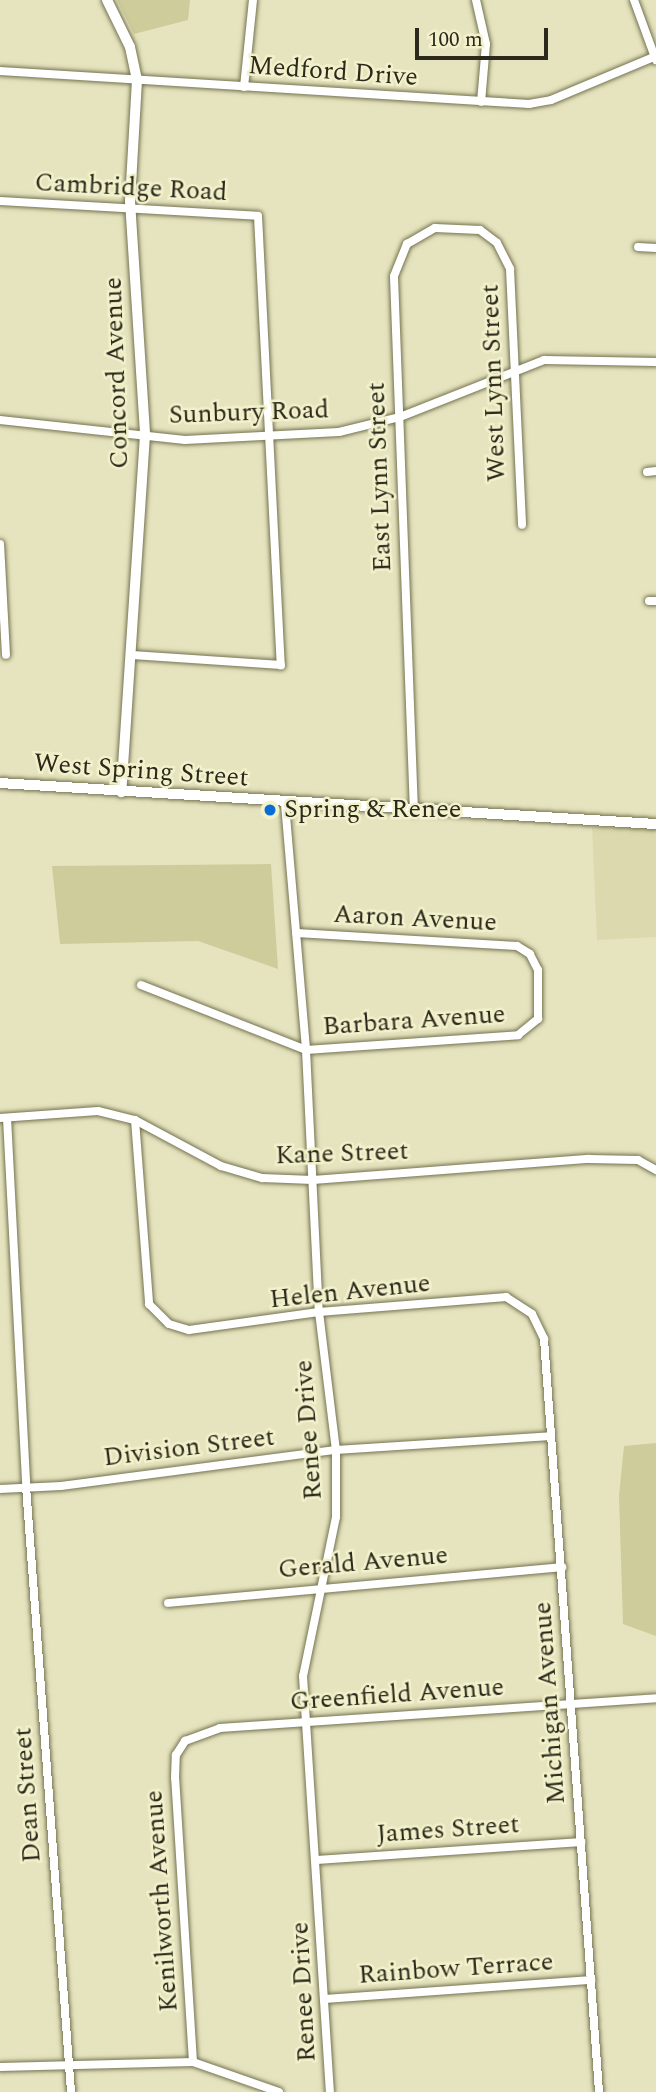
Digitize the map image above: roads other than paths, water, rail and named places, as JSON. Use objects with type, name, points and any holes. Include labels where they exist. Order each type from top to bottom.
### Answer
[{"type":"main road","name":"West Spring Street","points":[[0,783],[285,804],[656,824]]},
{"type":"street","name":"Concord Avenue","points":[[107,0],[130,47],[137,80],[130,212],[145,435],[121,792]]},
{"type":"street","points":[[244,87],[253,0]]},
{"type":"street","points":[[476,0],[486,44],[481,102]]},
{"type":"street","points":[[634,0],[655,58]]},
{"type":"street","name":"Medford Drive","points":[[0,71],[481,102],[551,100],[655,58]]},
{"type":"street","name":"Cambridge Road","points":[[0,201],[130,212],[258,217],[270,435]]},
{"type":"street","name":"East Lynn Street","points":[[414,812],[401,561],[400,417],[394,276],[398,258],[421,233],[435,228],[480,230],[497,243]]},
{"type":"street","name":"West Lynn Street","points":[[497,243],[510,269],[522,525]]},
{"type":"street","points":[[638,247],[656,248]]},
{"type":"street","name":"Sunbury Road","points":[[0,420],[185,440],[360,429],[400,417],[544,360],[656,362]]},
{"type":"street","points":[[132,655],[281,665],[270,435]]},
{"type":"street","points":[[0,544],[6,655]]},
{"type":"street","name":"Renee Drive","points":[[285,804],[306,1050],[319,1312],[336,1450],[336,1517],[303,1676],[330,2092]]},
{"type":"street","name":"Aaron Avenue","points":[[296,933],[517,946],[530,954],[538,970],[540,1011],[533,1026]]},
{"type":"street","name":"Barbara Avenue","points":[[141,985],[306,1050],[510,1036],[533,1026]]},
{"type":"street","name":"Kane Street","points":[[3,1118],[98,1111],[135,1120],[221,1166],[262,1178],[313,1181],[589,1159],[638,1160],[656,1170]]},
{"type":"street","name":"Dean Street","points":[[3,1118],[26,1486],[71,2092]]},
{"type":"street","name":"Helen Avenue","points":[[135,1120],[149,1304],[169,1324],[189,1330],[319,1312],[506,1297],[532,1314]]},
{"type":"street","name":"Michigan Avenue","points":[[532,1314],[544,1339],[599,2092]]},
{"type":"street","name":"Division Street","points":[[0,1489],[61,1486],[336,1450],[551,1436]]},
{"type":"street","name":"Gerald Avenue","points":[[168,1603],[323,1586],[562,1567]]},
{"type":"street","name":"Greenfield Avenue","points":[[185,1741],[220,1728],[656,1698]]},
{"type":"street","name":"Kenilworth Avenue","points":[[185,1741],[176,1755],[175,1777],[193,2062]]},
{"type":"street","name":"James Street","points":[[317,1860],[581,1842]]},
{"type":"street","name":"Rainbow Terrace","points":[[325,1999],[591,1980]]},
{"type":"street","points":[[0,2067],[69,2063],[193,2062],[279,2092]]},
{"type":"place","name":"Spring & Renee","points":[[270,810]]}]
